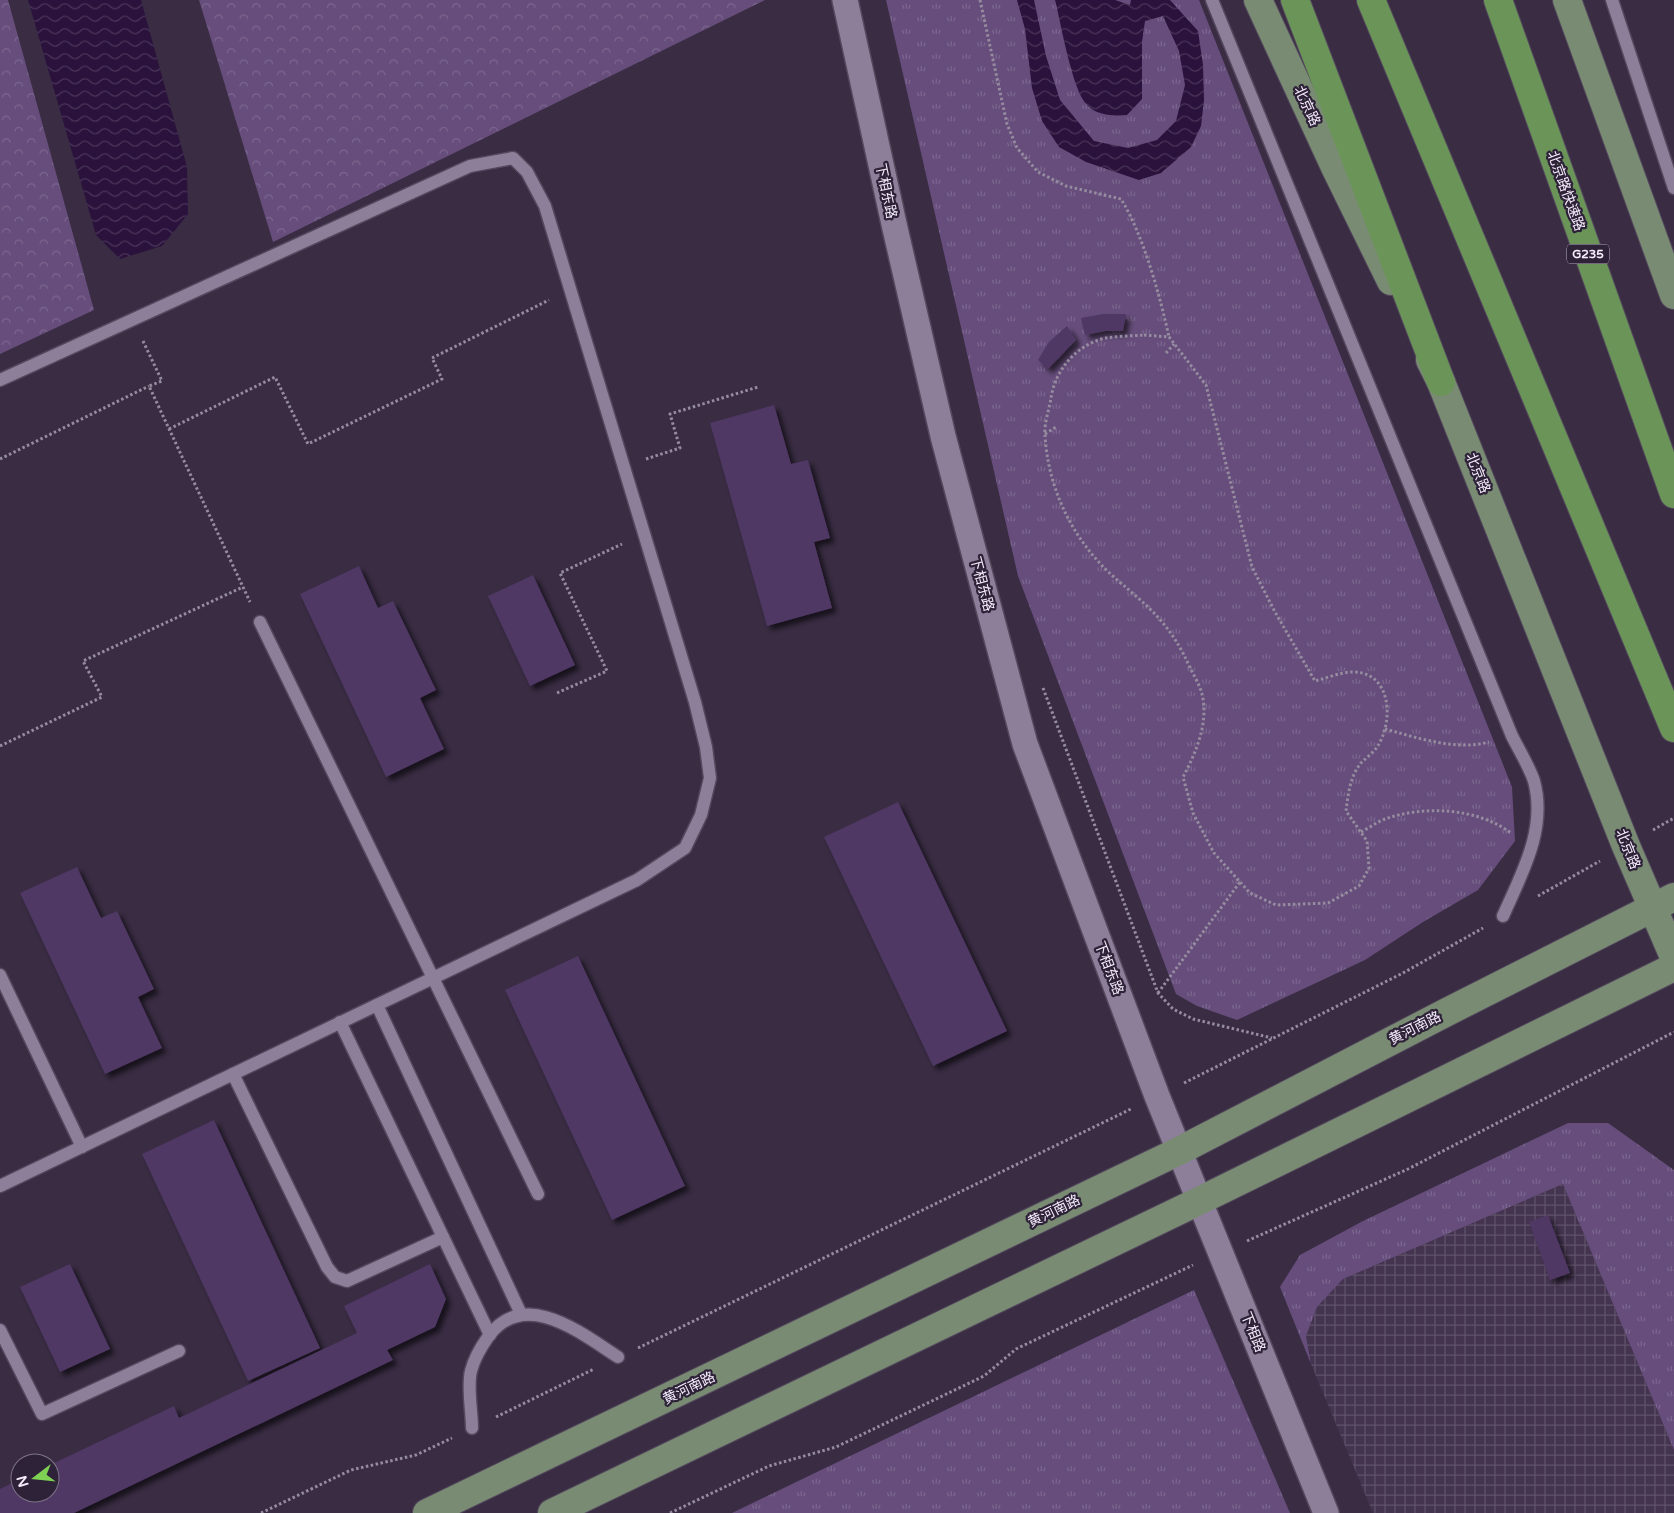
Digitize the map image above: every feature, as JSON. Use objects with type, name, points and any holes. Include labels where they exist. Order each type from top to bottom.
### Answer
[{"type":"highway","points":[[1295,0],[1441,382]]},
{"type":"highway","points":[[1371,0],[1674,728]]},
{"type":"highway","name":"北京路快速路","points":[[1500,7],[1674,494]]},
{"type":"main road","name":"北京路","points":[[1258,0],[1334,165],[1441,382],[1626,846],[1663,903],[1674,957]]},
{"type":"main road","points":[[1567,0],[1674,295]]},
{"type":"main road","name":"黄河南路","points":[[427,1513],[1179,1151],[1663,903]]},
{"type":"main road","points":[[552,1513],[1199,1201],[1674,967]]},
{"type":"street","name":"下相东路","points":[[845,0],[943,436],[1025,744],[1179,1151]]},
{"type":"street","name":"下相路","points":[[1179,1151],[1326,1513]]},
{"type":"lane","points":[[1212,0],[1512,736],[1534,780],[1539,810],[1532,848],[1504,916]]},
{"type":"lane","points":[[1612,0],[1674,188]]},
{"type":"lane","points":[[0,380],[470,166],[513,158],[527,172],[545,206],[569,291],[695,702],[710,778],[701,815],[685,848],[637,880],[0,1186]]},
{"type":"lane","points":[[260,622],[538,1194]]},
{"type":"lane","points":[[0,975],[82,1147]]},
{"type":"lane","points":[[377,1005],[521,1314]]},
{"type":"lane","points":[[340,1022],[490,1334]]},
{"type":"lane","points":[[233,1074],[327,1267],[335,1277],[347,1281],[443,1237]]},
{"type":"lane","points":[[472,1428],[471,1372],[480,1348],[497,1324],[521,1314],[541,1315],[577,1330],[618,1357]]},
{"type":"lane","points":[[0,1330],[42,1414],[179,1351]]},
{"type":"path","points":[[980,0],[1007,124],[1017,148],[1038,172],[1066,186],[1121,199],[1129,212],[1161,301],[1169,338],[1206,385],[1252,568],[1315,681],[1353,672],[1371,676],[1386,693],[1388,722],[1377,747],[1359,765],[1349,787],[1346,811],[1368,842],[1369,868],[1359,886],[1328,903],[1276,905],[1250,893],[1214,853],[1193,813],[1183,777],[1194,756],[1202,732],[1202,694],[1184,653],[1171,631],[1141,598],[1114,577],[1084,543],[1067,518],[1053,480],[1044,434],[1052,389],[1065,362],[1082,348],[1105,338],[1144,335],[1169,338]]},
{"type":"path","points":[[169,429],[275,377],[308,444],[442,379],[432,358],[569,291]]},
{"type":"path","points":[[0,458],[162,381],[133,320]]},
{"type":"path","points":[[1166,353],[1174,344]]},
{"type":"path","points":[[149,386],[260,622]]},
{"type":"path","points":[[624,466],[680,448],[670,414],[758,387]]},
{"type":"path","points":[[1044,434],[1056,427]]},
{"type":"path","points":[[557,693],[606,671],[560,572],[644,534]]},
{"type":"path","points":[[0,746],[102,697],[83,661],[244,588]]},
{"type":"path","points":[[1041,682],[1158,993],[1173,1009],[1193,1019],[1273,1038]]},
{"type":"path","points":[[1385,729],[1419,738],[1474,746],[1512,736]]},
{"type":"path","points":[[1361,832],[1384,819],[1445,810],[1497,823],[1532,848]]},
{"type":"path","points":[[261,1513],[351,1470],[416,1455],[1157,1096],[1403,973],[1674,818]]},
{"type":"path","points":[[1158,993],[1240,882]]},
{"type":"path","points":[[670,1513],[769,1466],[845,1443],[984,1376],[1016,1349],[1221,1253],[1408,1169],[1674,1032]]},
{"type":"shaded area","points":[[1563,1184],[1674,1450],[1674,1513],[1373,1513],[1311,1364],[1306,1336],[1317,1307],[1343,1279]]},
{"type":"green space","points":[[0,0],[8,0],[94,310],[0,354]]},
{"type":"green space","points":[[199,0],[765,0],[273,242]]},
{"type":"green space","points":[[886,0],[1199,0],[1512,787],[1515,841],[1478,890],[1423,922],[1365,960],[1237,1020],[1197,1006],[1176,994],[1018,576]]},
{"type":"green space","points":[[1568,1123],[1608,1123],[1674,1170],[1674,1450],[1563,1184],[1343,1279],[1317,1307],[1306,1336],[1311,1364],[1280,1287],[1300,1255],[1363,1221]]},
{"type":"green space","points":[[1194,1290],[1290,1513],[732,1513]]},
{"type":"water","points":[[28,0],[141,0],[187,167],[188,214],[162,246],[120,259],[96,235]]},
{"type":"water","points":[[1017,0],[1034,0],[1046,56],[1060,100],[1094,141],[1128,148],[1157,140],[1176,121],[1185,85],[1179,51],[1163,16],[1145,21],[1142,42],[1142,99],[1127,115],[1106,114],[1091,109],[1077,86],[1055,0],[1115,0],[1130,5],[1131,0],[1170,0],[1198,31],[1203,65],[1204,100],[1201,126],[1191,147],[1161,173],[1139,180],[1086,162],[1059,147],[1042,121],[1032,88],[1025,29]]},
{"type":"building","points":[[1103,314],[1126,314],[1123,331],[1105,331],[1085,335],[1081,318]]},
{"type":"building","points":[[1067,326],[1076,340],[1048,369],[1038,360],[1049,342]]},
{"type":"building","points":[[774,405],[791,464],[808,460],[830,538],[814,542],[832,608],[767,626],[710,423]]},
{"type":"building","points":[[359,566],[378,608],[393,601],[436,690],[420,698],[444,749],[386,777],[300,594]]},
{"type":"building","points":[[533,575],[575,665],[530,686],[488,596]]},
{"type":"building","points":[[898,802],[1007,1031],[933,1066],[824,837]]},
{"type":"building","points":[[77,867],[101,918],[117,911],[154,989],[138,997],[162,1048],[105,1074],[20,893]]},
{"type":"building","points":[[578,956],[685,1186],[612,1220],[505,990]]},
{"type":"building","points":[[214,1120],[320,1348],[248,1381],[142,1154]]},
{"type":"building","points":[[1548,1215],[1570,1273],[1550,1280],[1529,1222]]},
{"type":"building","points":[[70,1264],[110,1349],[60,1372],[20,1287]]},
{"type":"building","points":[[430,1264],[446,1299],[435,1327],[387,1350],[393,1360],[74,1513],[0,1513],[0,1489],[10,1484],[10,1503],[60,1503],[60,1460],[174,1406],[179,1418],[357,1333],[344,1306]]}]
